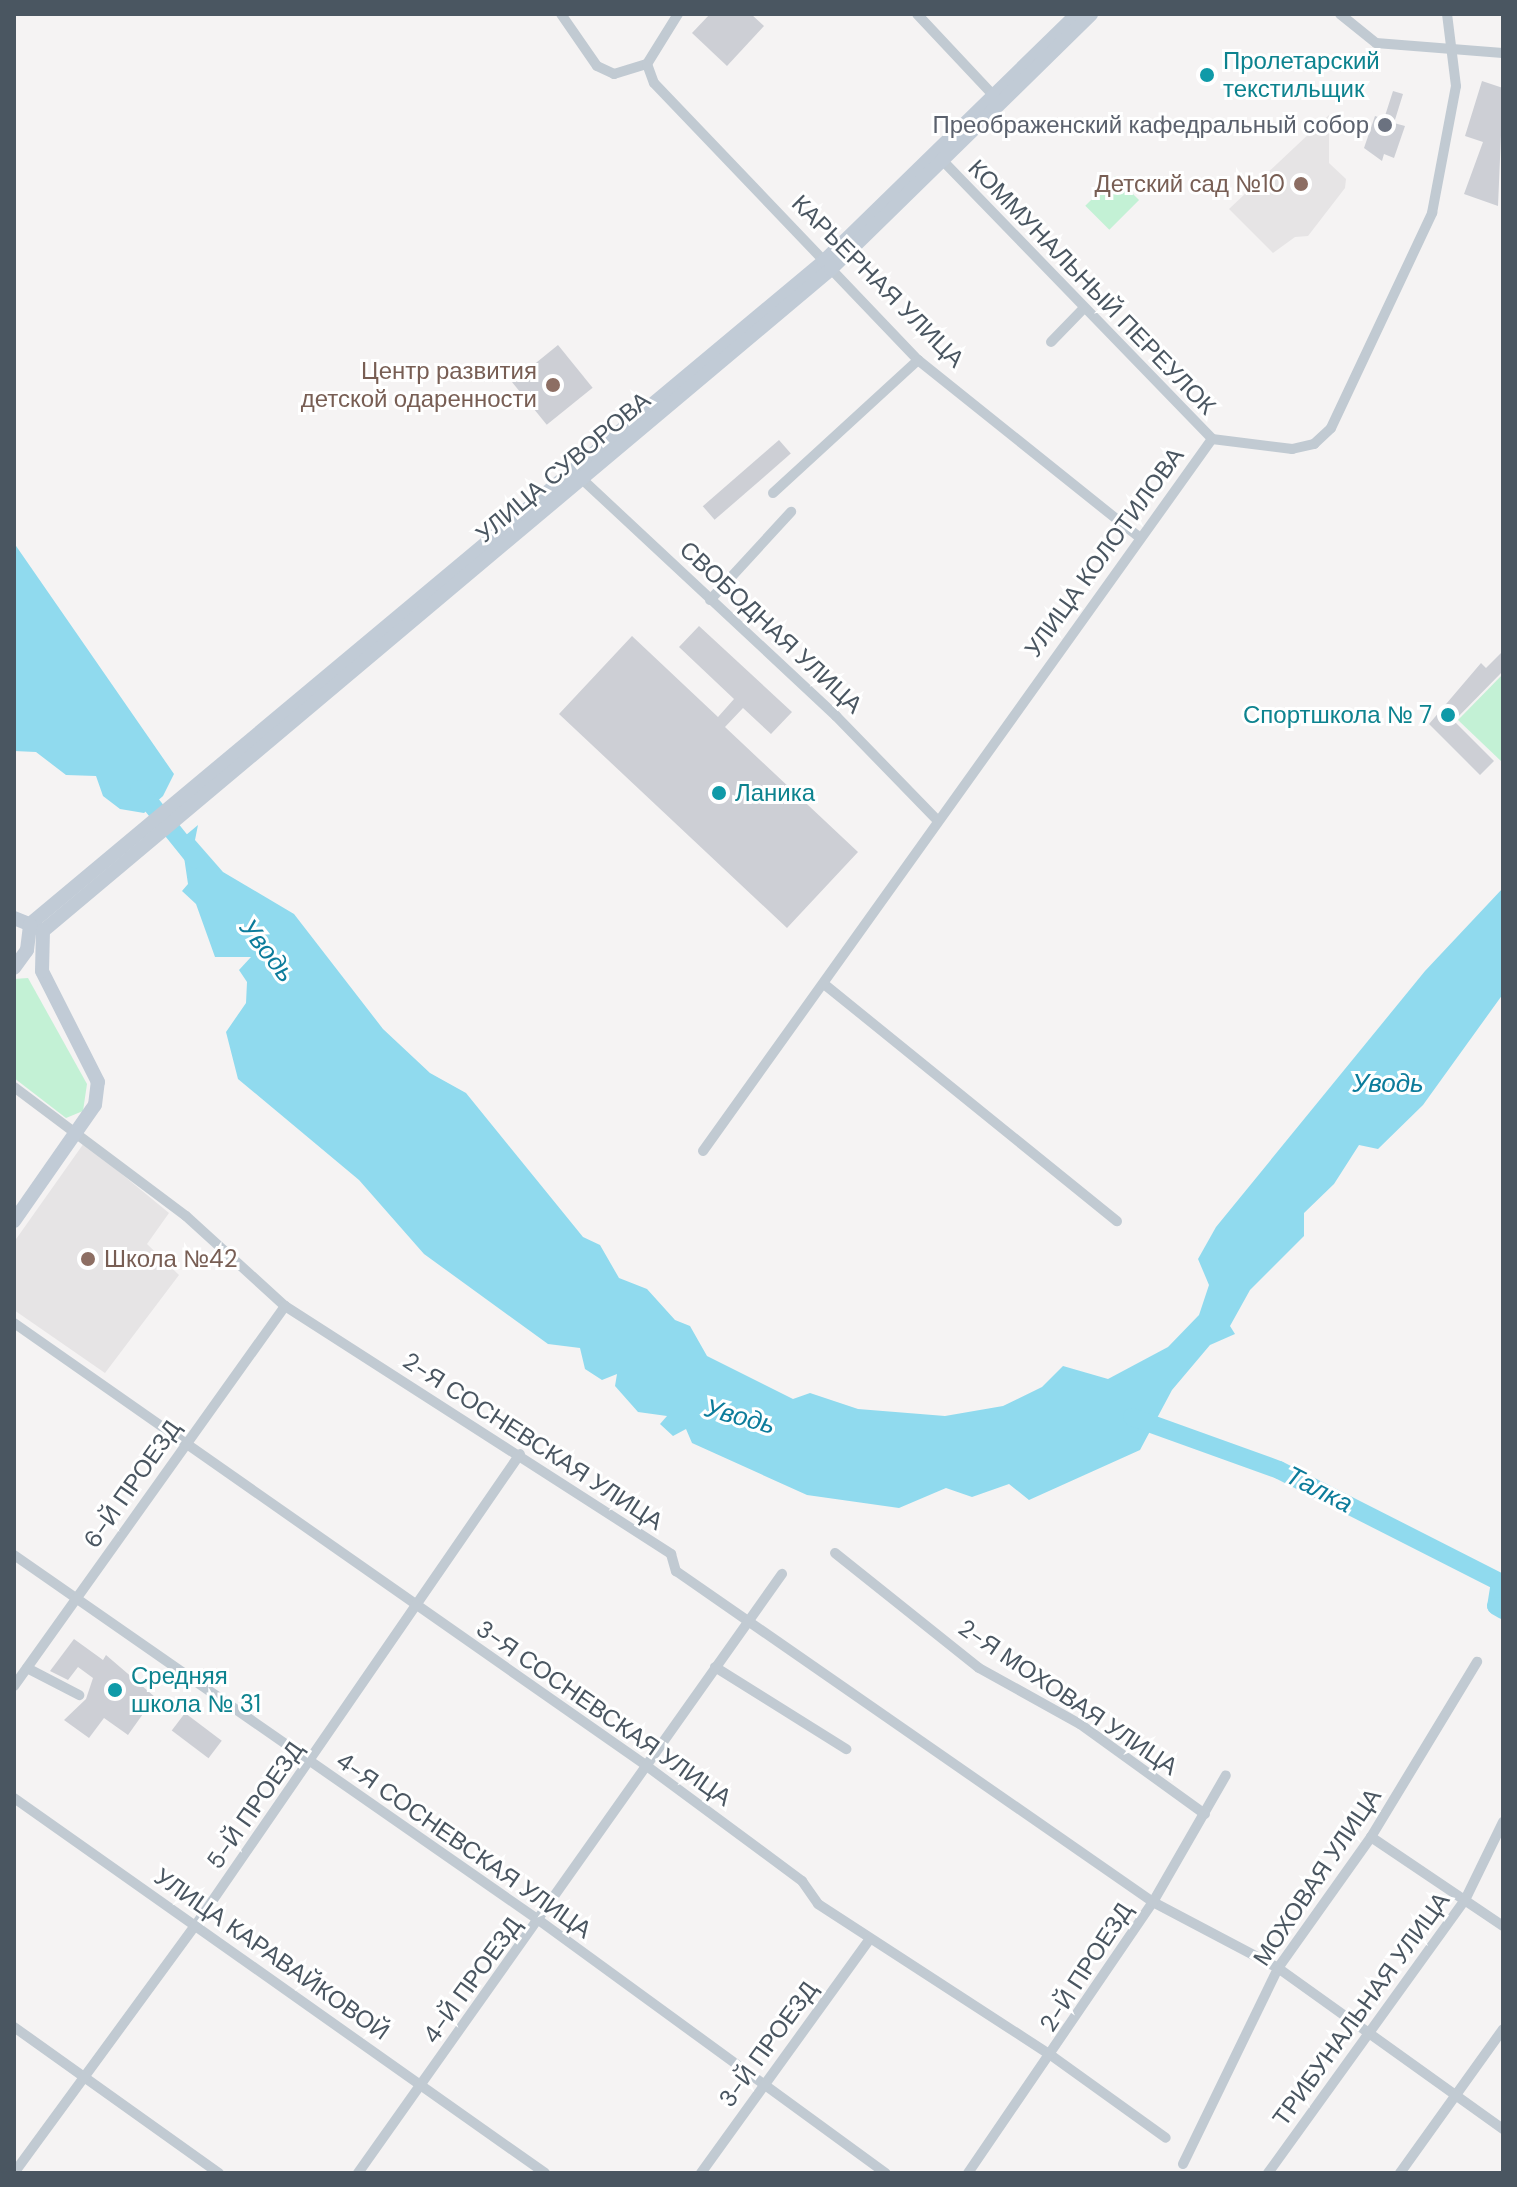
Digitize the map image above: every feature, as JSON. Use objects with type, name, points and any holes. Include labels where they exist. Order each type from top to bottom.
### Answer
[{"type":"main road","name":"УЛИЦА СУВОРОВА","points":[[828,265],[1077,14]]},
{"type":"main road","name":"УЛИЦА СУВОРОВА","points":[[37,928],[828,265],[944,162],[1091,14]]},
{"type":"main road","points":[[14,918],[37,928]]},
{"type":"main road","points":[[14,968],[37,928]]},
{"type":"main road","points":[[14,1221],[78,1134],[95,1105],[98,1082],[45,980],[37,928]]},
{"type":"street","points":[[561,14],[597,66],[614,74],[647,64],[678,14]]},
{"type":"street","points":[[917,14],[995,97]]},
{"type":"street","points":[[1340,14],[1376,43],[1453,52],[1503,53]]},
{"type":"street","name":"УЛИЦА КОЛОТИЛОВА","points":[[703,1151],[1212,439],[1292,449],[1314,444],[1331,428],[1432,213],[1451,136],[1453,52],[1447,14]]},
{"type":"street","name":"КАРЬЕРНАЯ УЛИЦА","points":[[647,64],[665,94],[918,360],[1139,537]]},
{"type":"street","name":"КОММУНАЛЬНЫЙ ПЕРЕУЛОК","points":[[944,162],[1212,439]]},
{"type":"street","points":[[1051,342],[1083,309]]},
{"type":"street","points":[[773,493],[918,360]]},
{"type":"street","name":"СВОБОДНАЯ УЛИЦА","points":[[578,474],[937,820]]},
{"type":"street","points":[[710,600],[791,512]]},
{"type":"street","points":[[824,984],[1117,1221]]},
{"type":"street","name":"2-Я СОСНЕВСКАЯ УЛИЦА","points":[[14,1087],[186,1216],[285,1306],[475,1431],[520,1454],[671,1554],[676,1571],[1153,1902],[1278,1968],[1367,2036],[1503,2129]]},
{"type":"street","name":"6-Й ПРОЕЗД","points":[[14,1686],[285,1306]]},
{"type":"street","name":"3-Я СОСНЕВСКАЯ УЛИЦА","points":[[14,1323],[644,1764],[802,1881],[818,1904],[869,1940],[1052,2056],[1166,2138]]},
{"type":"street","name":"5-Й ПРОЕЗД","points":[[14,2173],[195,1926],[520,1454]]},
{"type":"street","name":"2-Я МОХОВАЯ УЛИЦА","points":[[835,1553],[979,1668],[1080,1724],[1205,1814]]},
{"type":"street","name":"4-Я СОСНЕВСКАЯ УЛИЦА","points":[[14,1555],[540,1921],[761,2085],[886,2173]]},
{"type":"street","name":"4-Й ПРОЕЗД","points":[[358,2173],[540,1921],[644,1764],[782,1574]]},
{"type":"street","name":"МОХОВАЯ УЛИЦА","points":[[1183,2164],[1278,1968],[1371,1837],[1477,1662]]},
{"type":"street","points":[[715,1667],[846,1749]]},
{"type":"street","points":[[27,1668],[79,1695]]},
{"type":"street","name":"2-Й ПРОЕЗД","points":[[968,2173],[1052,2056],[1153,1902],[1226,1775]]},
{"type":"street","name":"УЛИЦА КАРАВАЙКОВОЙ","points":[[14,1798],[422,2082],[545,2173]]},
{"type":"street","name":"ТРИБУНАЛЬНАЯ УЛИЦА","points":[[1268,2173],[1465,1900],[1503,1822]]},
{"type":"street","points":[[1371,1837],[1503,1926]]},
{"type":"street","name":"3-Й ПРОЕЗД","points":[[701,2173],[761,2085],[869,1940]]},
{"type":"street","points":[[14,2027],[219,2173]]},
{"type":"street","points":[[1400,2173],[1503,2029]]},
{"type":"shaded area","name":"Детский сад №10","points":[[1329,115],[1329,163],[1346,179],[1345,188],[1308,236],[1295,237],[1273,253],[1229,209]]},
{"type":"shaded area","name":"Школа №42","points":[[84,1143],[169,1213],[147,1244],[179,1275],[105,1373],[14,1310],[14,1242]]},
{"type":"green space","points":[[1115,176],[1139,200],[1109,230],[1085,206]]},
{"type":"green space","points":[[1503,674],[1503,763],[1458,720]]},
{"type":"green space","points":[[28,978],[87,1084],[83,1111],[66,1118],[14,1078],[14,979]]},
{"type":"water","points":[[14,543],[174,774],[163,796],[144,813],[120,809],[103,796],[96,776],[66,775],[36,752],[14,751]]},
{"type":"water","points":[[198,825],[195,840],[223,872],[294,914],[383,1029],[430,1073],[466,1093],[583,1237],[600,1245],[619,1278],[647,1289],[675,1320],[690,1326],[707,1356],[793,1399],[810,1393],[858,1409],[945,1416],[1003,1406],[1042,1387],[1063,1366],[1108,1379],[1168,1347],[1199,1315],[1209,1285],[1198,1259],[1216,1227],[1425,971],[1503,888],[1503,994],[1423,1105],[1378,1149],[1359,1145],[1334,1184],[1304,1213],[1304,1236],[1250,1290],[1230,1326],[1235,1334],[1210,1345],[1172,1390],[1140,1450],[1029,1500],[1009,1484],[972,1497],[946,1488],[899,1508],[807,1495],[692,1443],[686,1429],[673,1436],[660,1424],[667,1416],[638,1412],[615,1386],[617,1374],[602,1380],[585,1369],[580,1348],[548,1344],[424,1254],[359,1180],[238,1079],[226,1032],[246,1003],[247,982],[239,970],[251,957],[215,957],[196,904],[182,891],[188,884],[184,857],[174,845]]},
{"type":"building","points":[[710,14],[751,14],[764,26],[727,66],[692,33]]},
{"type":"building","points":[[1482,81],[1503,88],[1498,206],[1464,194],[1483,142],[1465,136]]},
{"type":"building","name":"Преображенский кафедральный собор","points":[[1393,91],[1403,94],[1394,123],[1405,126],[1394,158],[1384,154],[1382,161],[1364,148],[1375,116],[1384,119]]},
{"type":"building","name":"Центр развития детской одаренности","points":[[558,345],[593,388],[547,425],[512,382]]},
{"type":"building","points":[[779,440],[791,454],[715,520],[703,506]]},
{"type":"building","name":"Ланика","points":[[699,626],[792,712],[771,734],[743,708],[725,727],[858,852],[787,928],[559,714],[632,636],[718,717],[734,699],[679,647]]},
{"type":"building","name":"Спортшкола № 7","points":[[1503,651],[1503,671],[1454,721],[1494,761],[1480,775],[1429,724],[1481,663],[1486,668]]},
{"type":"building","name":"Средняя школа № 31","points":[[74,1639],[103,1660],[106,1655],[155,1697],[128,1735],[104,1718],[89,1738],[64,1720],[86,1699],[93,1678],[78,1667],[68,1680],[50,1671]]},
{"type":"building","points":[[185,1713],[222,1741],[208,1758],[172,1731]]},
{"type":"waterway","name":"Уводь","points":[[139,789],[195,859]]},
{"type":"waterway","name":"Талка","points":[[1132,1417],[1279,1470],[1500,1582],[1496,1606],[1503,1610]]},
{"type":"place","name":"Пролетарский текстильщик","points":[[1207,75]]},
{"type":"place","name":"Преображенский кафедральный собор","points":[[1385,125]]},
{"type":"place","name":"Детский сад №10","points":[[1301,184]]},
{"type":"place","name":"Центр развития детской одаренности","points":[[553,385]]},
{"type":"place","name":"Спортшкола № 7","points":[[1448,715]]},
{"type":"place","name":"Ланика","points":[[719,793]]},
{"type":"place","name":"Школа №42","points":[[88,1259]]},
{"type":"place","name":"Средняя школа № 31","points":[[115,1690]]}]
